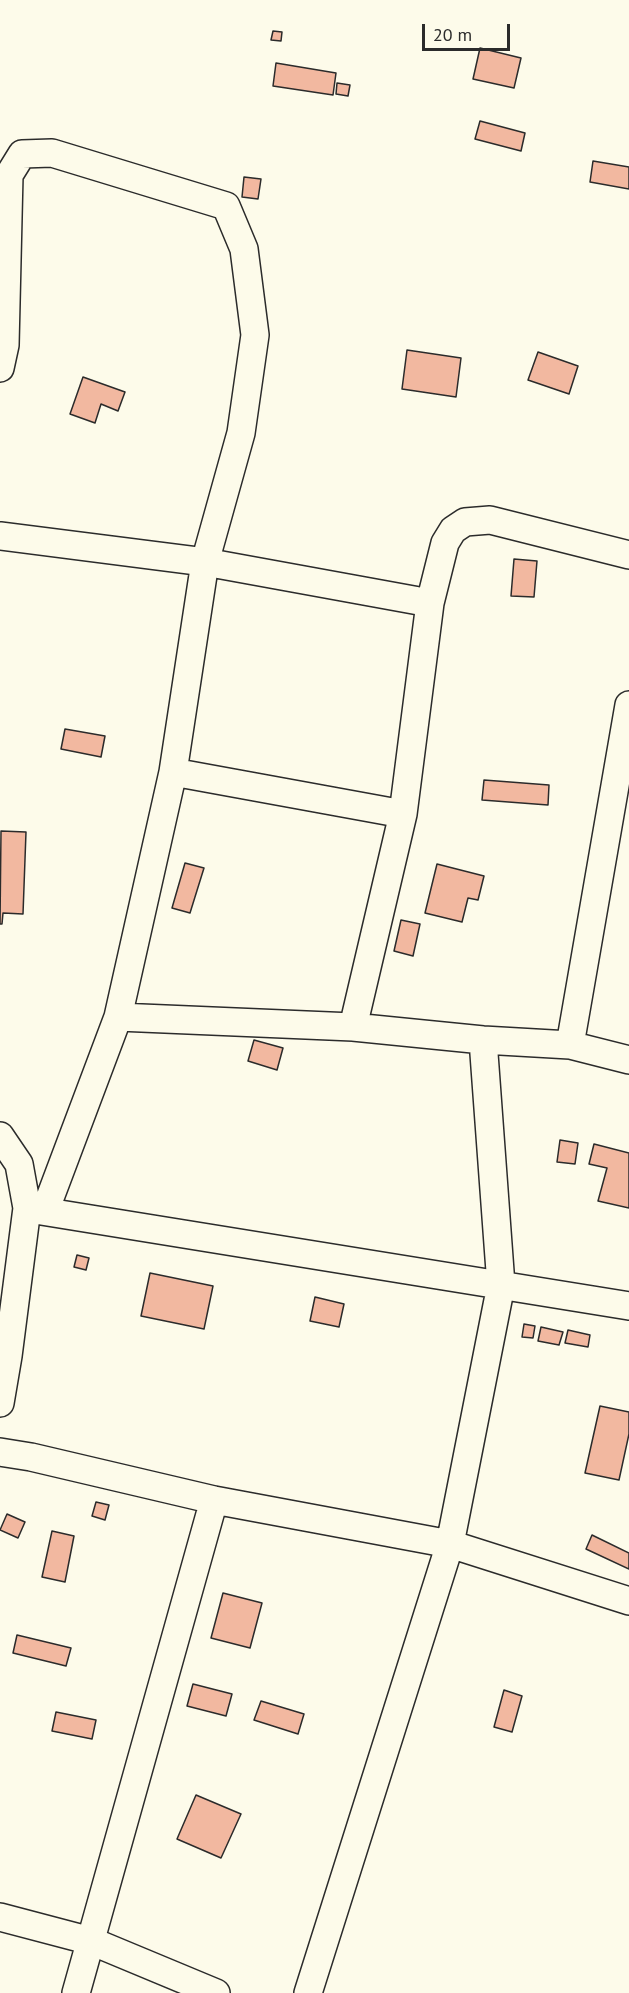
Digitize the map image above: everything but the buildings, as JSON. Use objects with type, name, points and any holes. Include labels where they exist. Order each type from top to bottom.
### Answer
[{"type":"street","points":[[0,1403],[36,1210],[118,1017],[173,772],[205,562],[241,433],[255,335],[244,249],[226,206],[52,153],[22,154],[9,175],[2,353]]},
{"type":"street","points":[[354,1027],[403,814],[430,603],[445,543],[453,530],[465,522],[490,520],[629,555]]},
{"type":"street","points":[[0,536],[205,562],[430,603]]},
{"type":"street","points":[[570,1045],[629,705]]},
{"type":"street","points":[[173,772],[403,814]]},
{"type":"street","points":[[118,1017],[354,1027],[483,1040],[570,1045],[629,1060]]},
{"type":"street","points":[[308,1993],[450,1544],[501,1285],[483,1040]]},
{"type":"street","points":[[0,1136],[19,1164],[36,1210]]},
{"type":"street","points":[[36,1210],[629,1306]]},
{"type":"street","points":[[0,1452],[31,1457],[214,1500],[450,1544],[629,1601]]},
{"type":"street","points":[[76,1993],[214,1500]]},
{"type":"street","points":[[0,1917],[91,1941],[216,1993]]}]
